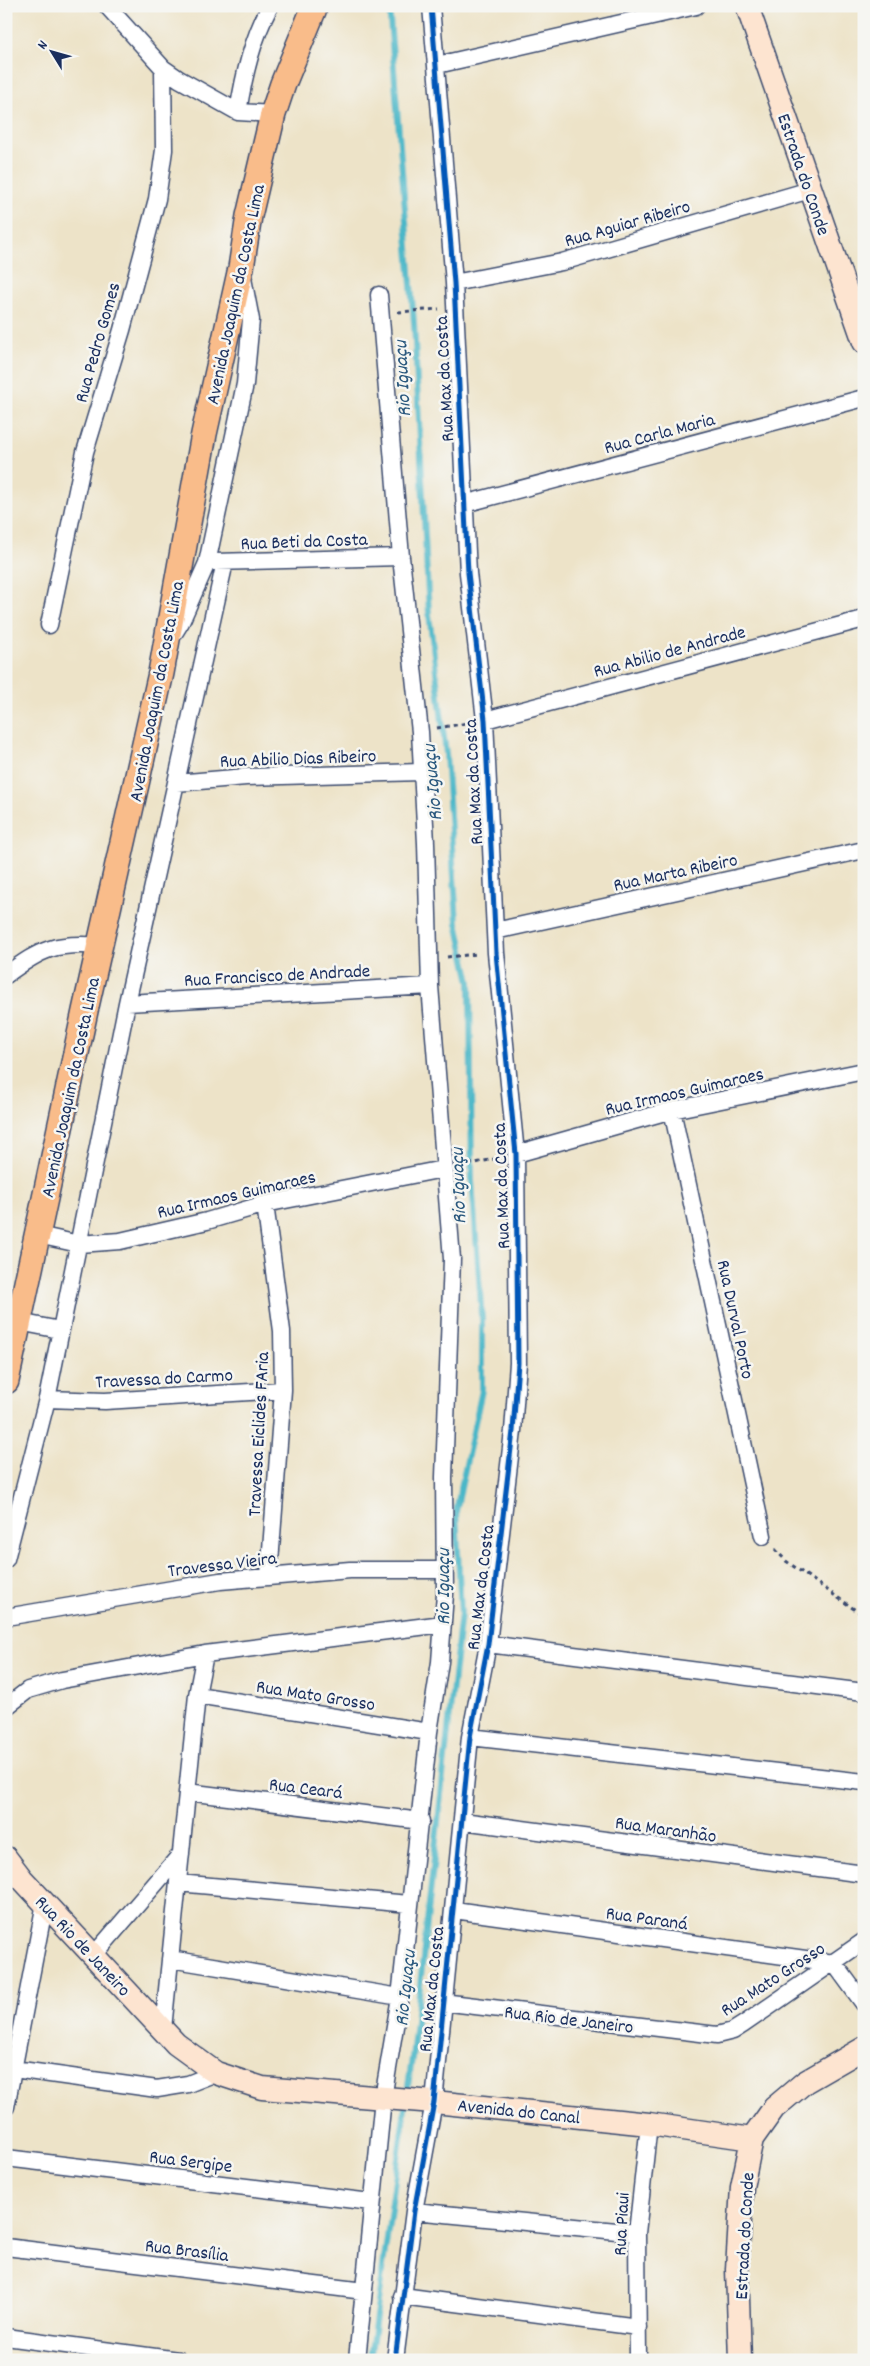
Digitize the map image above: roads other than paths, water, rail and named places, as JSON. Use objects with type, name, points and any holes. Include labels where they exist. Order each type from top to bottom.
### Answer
[{"type":"main road","name":"Avenida Joaquim da Costa Lima","points":[[6,1378],[167,644],[204,434],[241,268],[249,216],[273,114],[283,84],[315,6]]},
{"type":"street","points":[[107,6],[163,68],[238,112],[273,114]]},
{"type":"street","points":[[238,112],[244,71],[260,25],[270,6]]},
{"type":"street","name":"Rua Max da Costa","points":[[395,2360],[402,2296],[431,2102],[454,1910],[470,1737],[488,1644],[513,1430],[518,1363],[511,1155],[468,573],[454,282],[431,6]]},
{"type":"street","points":[[437,65],[696,6]]},
{"type":"street","name":"Estrada do Conde","points":[[747,6],[864,342]]},
{"type":"street","name":"Rua Pedro Gomes","points":[[49,625],[85,452],[122,330],[158,199],[164,150],[163,68]]},
{"type":"street","name":"Rua Aguiar Ribeiro","points":[[454,282],[562,262],[810,190]]},
{"type":"street","points":[[167,644],[181,622],[207,562],[245,384],[251,320],[249,300],[241,268]]},
{"type":"street","name":"Rua Max da Costa","points":[[357,2360],[372,2202],[400,1997],[409,1904],[421,1821],[429,1732],[443,1624],[445,1594],[444,1477],[452,1260],[448,1168],[430,986],[426,843],[420,732],[401,557],[379,295]]},
{"type":"street","name":"Rua Carla Maria","points":[[464,504],[864,398]]},
{"type":"street","name":"Rua Beti da Costa","points":[[207,562],[401,557]]},
{"type":"street","points":[[6,1558],[47,1399],[126,1003],[225,562]]},
{"type":"street","name":"Rua Abilio de Andrade","points":[[480,720],[864,620]]},
{"type":"street","name":"Rua Abilio Dias Ribeiro","points":[[176,783],[246,777],[421,772]]},
{"type":"street","name":"Rua Marta Ribeiro","points":[[495,931],[864,850]]},
{"type":"street","points":[[6,975],[52,946],[75,944],[100,946]]},
{"type":"street","name":"Rua Francisco de Andrade","points":[[126,1003],[430,986]]},
{"type":"street","name":"Rua Irmaos Guimaraes","points":[[511,1155],[672,1110],[864,1071]]},
{"type":"street","name":"Rua Durval Porto","points":[[672,1110],[763,1536]]},
{"type":"street","name":"Rua Irmaos Guimaraes","points":[[38,1235],[79,1244],[120,1241],[207,1221],[265,1204],[448,1168]]},
{"type":"street","name":"Travessa Eiclides FAria","points":[[265,1204],[282,1331],[283,1390],[269,1576]]},
{"type":"street","points":[[19,1322],[60,1330]]},
{"type":"street","name":"Travessa do Carmo","points":[[47,1399],[105,1401],[283,1390]]},
{"type":"street","name":"Travessa Vieira","points":[[6,1617],[171,1589],[269,1576],[350,1570],[444,1570]]},
{"type":"street","points":[[6,1708],[28,1690],[62,1680],[206,1654],[443,1624]]},
{"type":"street","points":[[488,1644],[864,1692]]},
{"type":"street","points":[[163,2029],[197,1696],[206,1654]]},
{"type":"street","name":"Rua Mato Grosso","points":[[197,1696],[429,1732]]},
{"type":"street","points":[[470,1737],[864,1782]]},
{"type":"street","name":"Rua Ceará","points":[[187,1792],[421,1821]]},
{"type":"street","name":"Rua Maranhão","points":[[462,1821],[864,1874]]},
{"type":"street","points":[[94,1954],[181,1854]]},
{"type":"street","name":"Rua Rio de Janeiro","points":[[6,1858],[45,1903],[176,2044],[216,2073],[262,2088],[386,2099]]},
{"type":"street","points":[[178,1883],[409,1904]]},
{"type":"street","points":[[6,2107],[45,1903]]},
{"type":"street","name":"Rua Paraná","points":[[454,1910],[834,1963]]},
{"type":"street","name":"Rua Mato Grosso","points":[[696,2033],[717,2035],[733,2030],[864,1941]]},
{"type":"street","points":[[170,1959],[400,1997]]},
{"type":"street","points":[[834,1963],[864,2004]]},
{"type":"street","name":"Rua Rio de Janeiro","points":[[442,2002],[696,2033]]},
{"type":"street","name":"Estrada do Conde","points":[[740,2360],[737,2270],[742,2187],[752,2139],[774,2108],[805,2082],[864,2048]]},
{"type":"street","points":[[14,2070],[157,2089],[188,2084],[216,2073]]},
{"type":"street","name":"Avenida do Canal","points":[[386,2099],[649,2124],[752,2139]]},
{"type":"street","name":"Rua Piaui","points":[[638,2360],[637,2234],[649,2124]]},
{"type":"street","name":"Rua Sergipe","points":[[6,2158],[372,2202]]},
{"type":"street","points":[[414,2211],[637,2234]]},
{"type":"street","name":"Rua Brasília","points":[[6,2247],[364,2291]]},
{"type":"street","points":[[402,2296],[638,2327]]},
{"type":"street","points":[[6,2337],[178,2360]]},
{"type":"waterway","name":"Rio Iguaçu","points":[[370,2360],[412,2058],[461,1613],[456,1511],[482,1390],[482,1320],[472,1181],[470,982],[457,923],[446,754],[429,614],[414,323],[389,6]]}]
